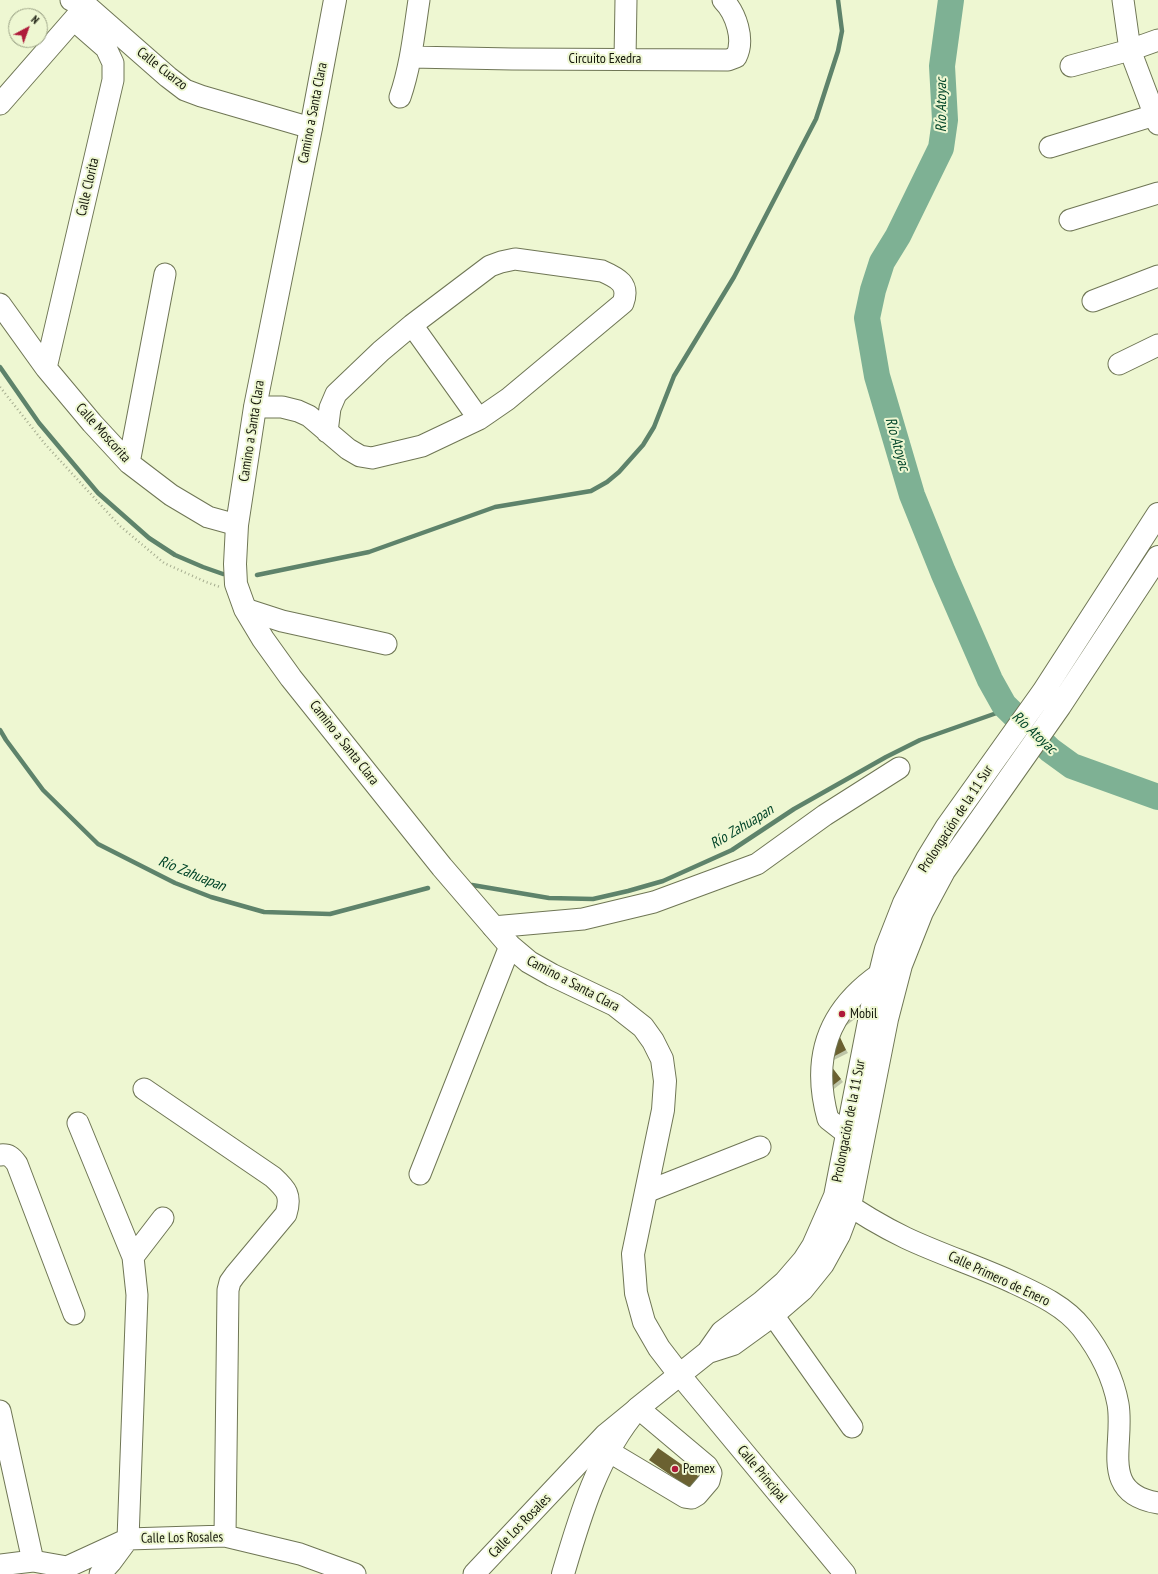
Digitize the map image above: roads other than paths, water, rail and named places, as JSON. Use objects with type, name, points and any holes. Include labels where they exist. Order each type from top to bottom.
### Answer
[{"type":"main road","name":"Camino a Santa Clara","points":[[335,0],[255,407],[237,525],[235,564],[236,584],[242,601],[263,639],[296,684],[442,867],[510,946],[529,962],[552,975],[615,1005],[643,1026],[653,1041],[662,1059],[665,1081],[663,1110],[633,1254],[636,1292],[644,1322],[659,1348],[679,1374]]},
{"type":"main road","name":"Prolongación de la 11 Sur","points":[[854,1137],[887,1019],[901,965],[913,907],[927,859],[946,828],[1043,692],[1158,514]]},
{"type":"main road","name":"Prolongación de la 11 Sur","points":[[708,1352],[733,1344],[773,1315],[802,1290],[823,1264],[839,1235],[842,1201],[854,1137],[872,1006],[886,949],[913,907],[944,872],[1060,706],[1158,557]]},
{"type":"main road","name":"Prolongación de la 11 Sur","points":[[566,1573],[588,1499],[608,1451],[630,1418],[638,1408],[708,1352],[722,1332],[762,1302],[794,1272],[842,1201]]},
{"type":"street","points":[[400,96],[411,57],[419,0]]},
{"type":"street","points":[[625,59],[626,0]]},
{"type":"street","name":"Circuito Exedra","points":[[411,57],[728,60],[736,57],[739,51],[737,23],[734,14],[723,0]]},
{"type":"street","points":[[1050,147],[1157,118],[1130,50],[1122,0]]},
{"type":"street","name":"Calle Cuarzo","points":[[77,9],[185,90],[311,128]]},
{"type":"street","points":[[0,104],[77,9]]},
{"type":"street","name":"Calle Clorita","points":[[46,368],[113,80],[113,63],[106,48],[77,9]]},
{"type":"street","points":[[1071,66],[1130,50],[1158,40]]},
{"type":"street","points":[[1070,220],[1158,193]]},
{"type":"street","points":[[255,407],[282,407],[309,416],[326,432],[348,449],[360,456],[372,458],[422,446],[479,419],[508,400],[623,303],[626,295],[624,285],[613,276],[602,271],[515,258],[490,266],[412,324],[336,394],[330,408],[326,432]]},
{"type":"street","points":[[129,463],[165,274]]},
{"type":"street","points":[[1093,301],[1158,276]]},
{"type":"street","name":"Calle Moscorita","points":[[0,304],[46,368],[92,423],[129,463],[171,495],[208,517],[237,525]]},
{"type":"street","points":[[412,324],[479,419]]},
{"type":"street","points":[[1119,364],[1158,345]]},
{"type":"street","points":[[242,601],[282,621],[386,644]]},
{"type":"street","points":[[492,926],[582,919],[654,902],[757,864],[826,815],[899,768]]},
{"type":"street","points":[[420,1174],[510,946]]},
{"type":"street","points":[[854,1137],[828,1119],[821,1086],[823,1054],[827,1040],[839,1014],[857,991],[880,974]]},
{"type":"street","points":[[144,1089],[273,1177],[282,1185],[288,1194],[289,1205],[286,1214],[235,1275],[230,1282],[228,1290],[226,1536]]},
{"type":"street","points":[[78,1123],[133,1257],[136,1295],[128,1539],[100,1574]]},
{"type":"street","points":[[646,1192],[760,1147]]},
{"type":"street","points":[[0,1155],[5,1154],[12,1157],[17,1164],[74,1314]]},
{"type":"street","name":"Calle Primero de Enero","points":[[842,1201],[876,1223],[906,1238],[1040,1294],[1064,1310],[1082,1328],[1100,1354],[1112,1381],[1118,1405],[1119,1435],[1117,1461],[1119,1474],[1126,1488],[1135,1495],[1148,1501],[1158,1503]]},
{"type":"street","points":[[133,1257],[162,1218]]},
{"type":"street","points":[[773,1315],[852,1427]]},
{"type":"street","name":"Calle Principal","points":[[679,1374],[845,1574]]},
{"type":"street","points":[[608,1451],[685,1497],[692,1498],[697,1495],[709,1481],[711,1474],[707,1466],[638,1408]]},
{"type":"street","name":"Calle Los Rosales","points":[[474,1574],[605,1435],[638,1408]]},
{"type":"street","points":[[0,1411],[32,1560]]},
{"type":"street","points":[[566,1478],[588,1499]]},
{"type":"street","name":"Calle Los Rosales","points":[[64,1571],[128,1539],[226,1536],[300,1554],[356,1574]]},
{"type":"street","points":[[0,1565],[32,1560],[64,1571]]},
{"type":"waterway","points":[[257,575],[369,552],[495,507],[591,491],[607,482],[619,472],[643,445],[654,427],[674,376],[734,277],[816,119],[838,51],[842,31],[838,0]]},
{"type":"waterway","name":"Río Atoyac","points":[[951,0],[942,66],[945,120],[941,148],[898,236],[882,262],[873,290],[867,318],[877,376],[912,495],[943,572],[990,680],[1004,705],[1050,750],[1072,766],[1158,797]]},
{"type":"waterway","points":[[0,367],[39,423],[98,493],[149,538],[175,555],[223,574]]},
{"type":"waterway","name":"Río Zahuapan","points":[[472,885],[549,898],[593,899],[663,881],[732,850],[794,809],[886,757],[920,740],[1008,709]]},
{"type":"waterway","name":"Río Zahuapan","points":[[0,730],[43,790],[98,844],[175,883],[211,897],[264,912],[330,914],[428,888]]},
{"type":"place","name":"Mobil","points":[[842,1014]]},
{"type":"place","name":"Pemex","points":[[675,1469]]}]
